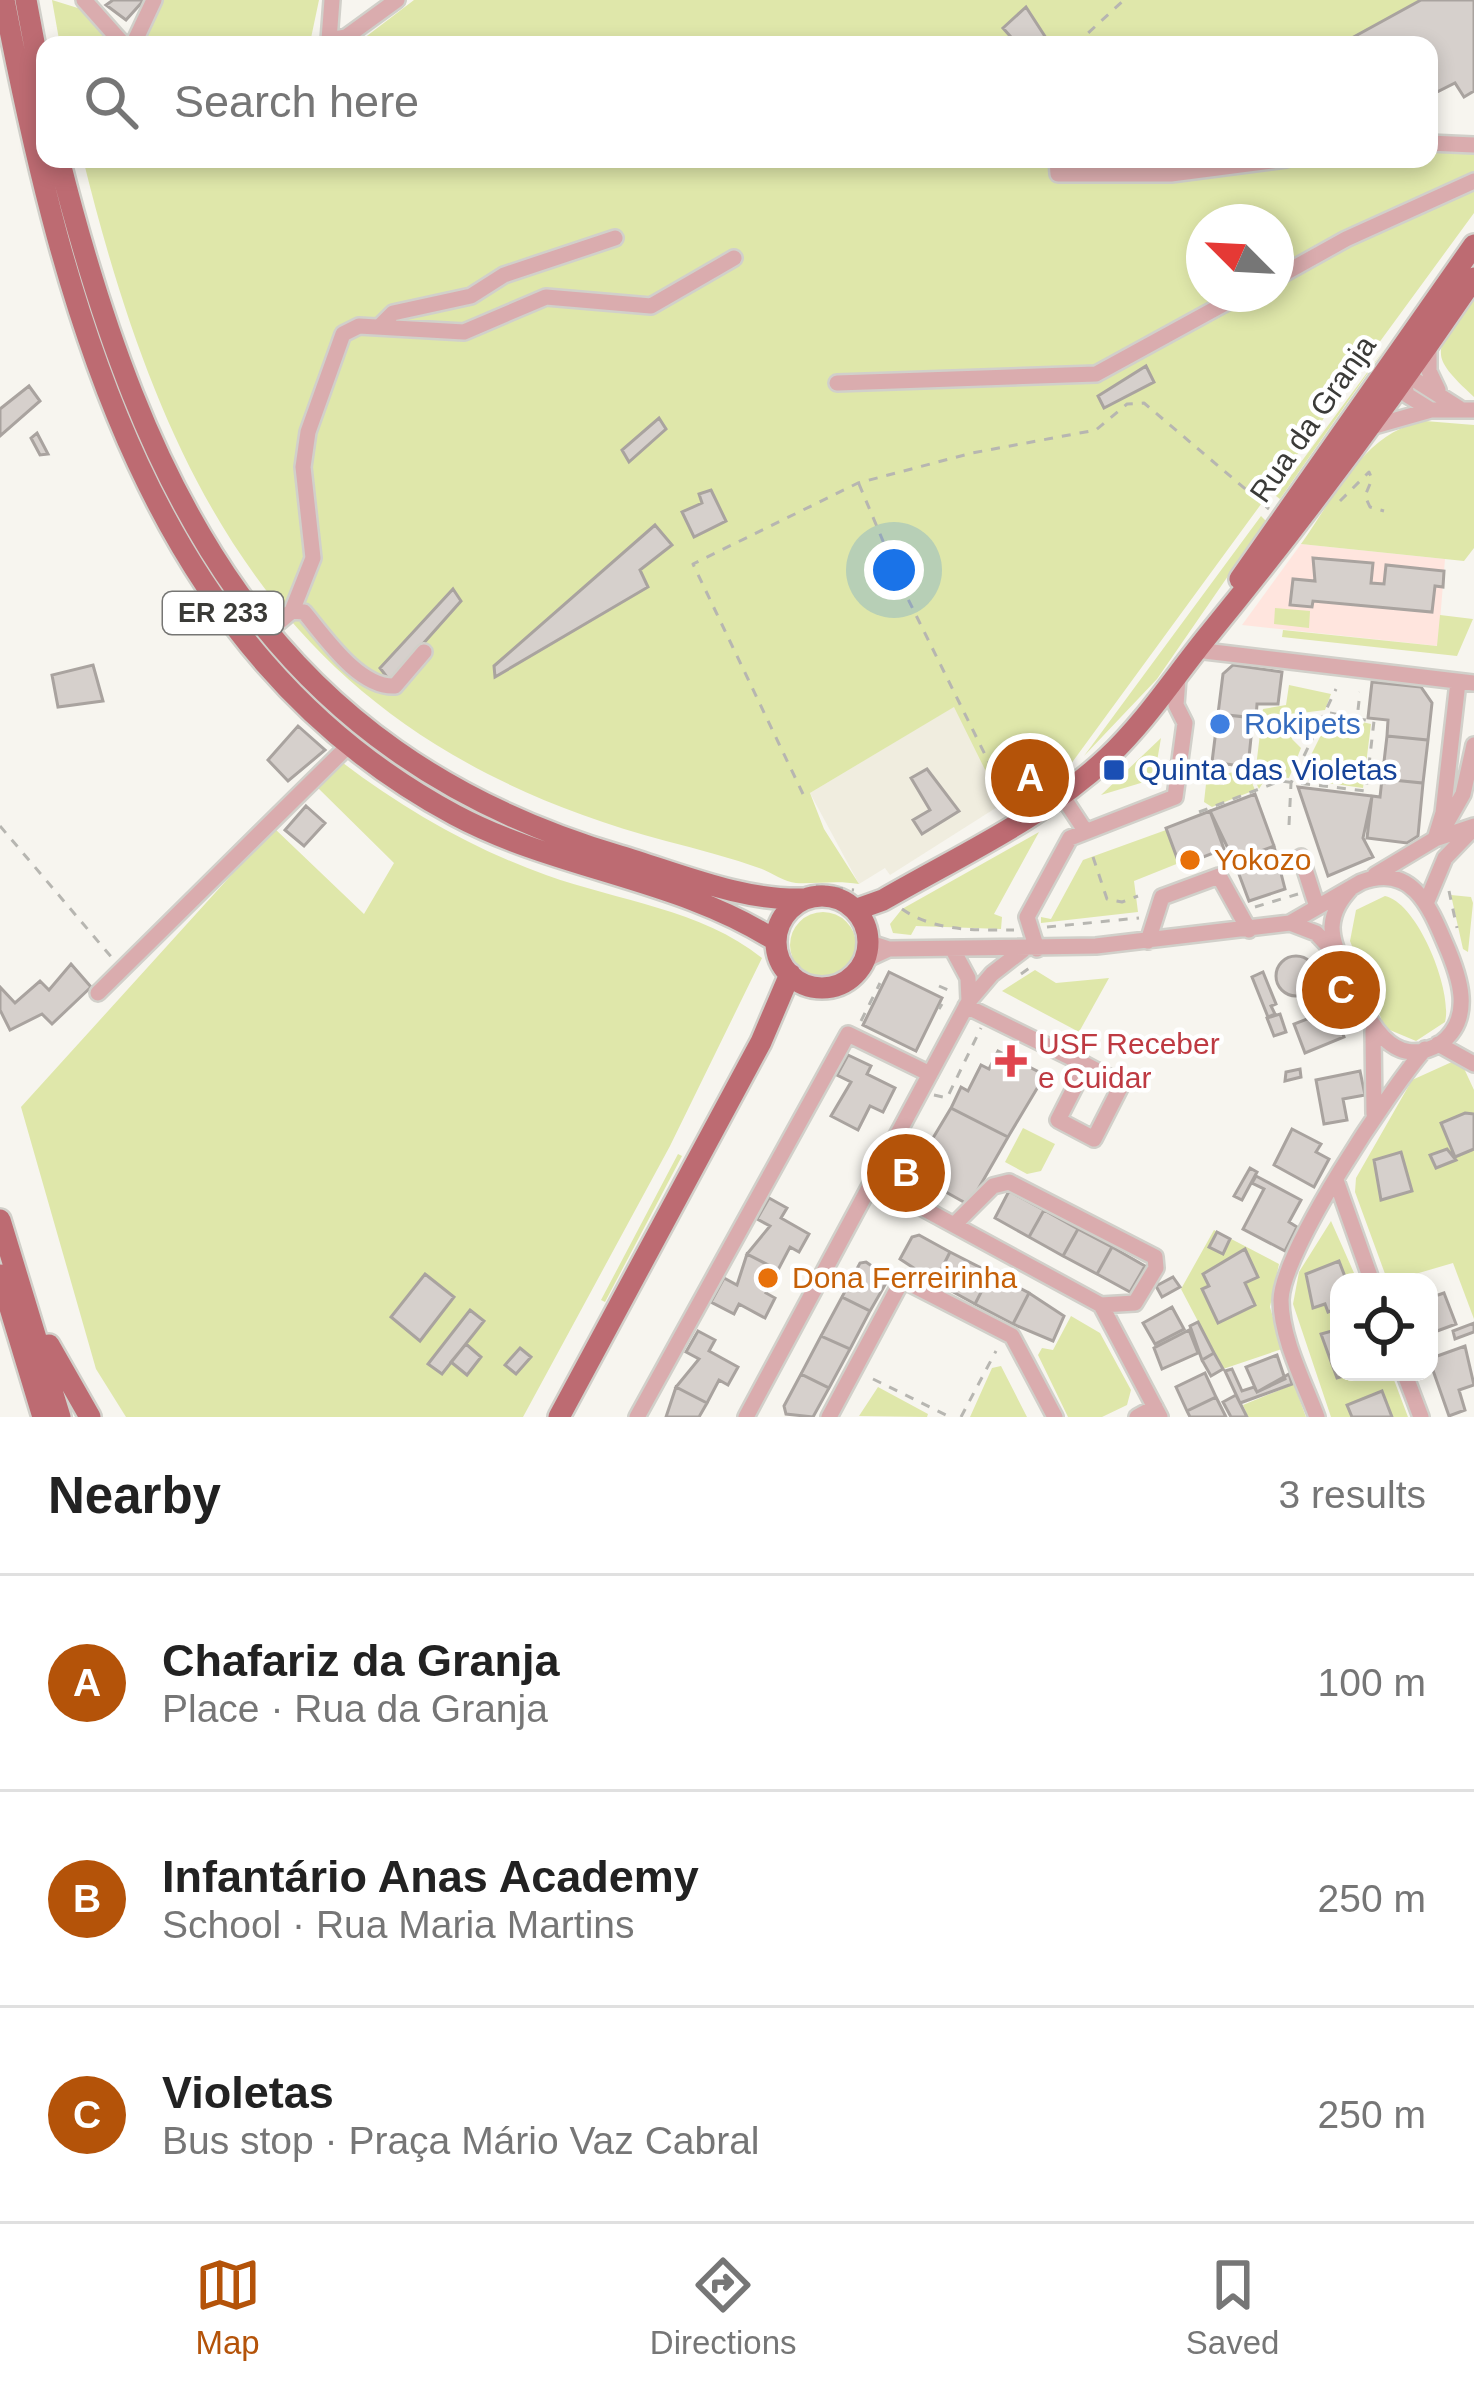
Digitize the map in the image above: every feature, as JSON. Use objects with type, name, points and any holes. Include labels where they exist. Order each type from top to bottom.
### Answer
[{"type":"main road","name":"ER 233","points":[[4,0],[36,145]]},
{"type":"main road","points":[[26,0],[36,53]]},
{"type":"main road","name":"ER 233","points":[[41,168],[52,218],[140,475],[196,578],[238,633],[349,745],[416,792],[501,838],[573,866],[715,907],[776,941]]},
{"type":"main road","name":"ER 233","points":[[62,168],[102,303],[159,462],[213,563],[266,633],[364,728],[428,773],[500,812],[579,844],[747,894],[808,893]]},
{"type":"main road","name":"Rua da Granja","points":[[874,923],[1106,760],[1178,678],[1279,518],[1474,245]]},
{"type":"main road","name":"Rua da Granja","points":[[1203,642],[1300,523],[1474,278]]},
{"type":"main road","points":[[808,893],[832,897],[874,923],[855,973],[831,987],[796,979],[776,941],[784,916],[808,893]]},
{"type":"main road","points":[[559,1417],[796,979]]},
{"type":"main road","points":[[0,1220],[60,1417]]},
{"type":"main road","points":[[0,1275],[43,1417]]},
{"type":"main road","points":[[22,1291],[90,1417]]},
{"type":"street","points":[[84,0],[120,36]]},
{"type":"street","points":[[134,36],[154,0]]},
{"type":"street","points":[[328,36],[332,0]]},
{"type":"street","points":[[347,36],[398,0]]},
{"type":"street","points":[[1438,143],[1474,145]]},
{"type":"street","points":[[1058,168],[1058,173],[1112,177],[1199,168]]},
{"type":"street","points":[[1294,268],[1362,231],[1474,181]]},
{"type":"street","points":[[380,326],[393,313],[471,296],[504,275],[615,238]]},
{"type":"street","points":[[266,633],[292,610],[313,558],[303,467],[317,398],[344,334],[359,326],[464,332],[546,297],[651,306],[697,284],[734,258]]},
{"type":"street","points":[[1429,308],[1429,321],[1402,361],[1401,380],[1407,395],[1431,410]]},
{"type":"street","points":[[837,383],[1096,374],[1209,312]]},
{"type":"street","points":[[1429,343],[1429,371],[1438,390]]},
{"type":"street","points":[[1371,388],[1415,380],[1467,409]]},
{"type":"street","points":[[1368,428],[1431,410],[1467,409]]},
{"type":"street","points":[[292,610],[304,612],[362,674],[384,687],[395,686],[424,652]]},
{"type":"street","points":[[1203,642],[1466,682],[1444,813],[1435,839]]},
{"type":"street","points":[[1032,954],[1027,917],[1060,850],[1084,829],[1175,797],[1185,723],[1177,705],[1178,678]]},
{"type":"street","points":[[98,993],[349,745]]},
{"type":"street","points":[[1435,839],[1457,808],[1474,745]]},
{"type":"street","points":[[1061,794],[1084,829]]},
{"type":"street","points":[[874,923],[953,950],[1032,954],[1249,930],[1290,923],[1435,839],[1474,827]]},
{"type":"street","points":[[1427,901],[1444,858],[1474,827]]},
{"type":"street","points":[[1301,857],[1317,907]]},
{"type":"street","points":[[1148,941],[1162,897],[1219,876],[1249,930]]},
{"type":"street","points":[[1370,879],[1398,879],[1427,901],[1473,1012]]},
{"type":"street","points":[[1352,887],[1332,922],[1342,959],[1373,1030],[1378,1088],[1373,1117]]},
{"type":"street","points":[[1290,923],[1316,933],[1342,959]]},
{"type":"street","points":[[953,950],[968,978],[967,1004]]},
{"type":"street","points":[[754,1414],[967,1004],[992,974],[1032,954]]},
{"type":"street","points":[[1317,1417],[1281,1300],[1292,1264],[1373,1117],[1463,1016],[1464,991]]},
{"type":"street","points":[[967,1004],[1122,1084],[1094,1139],[1058,1120],[1085,1066]]},
{"type":"street","points":[[1373,1030],[1398,1048],[1432,1046],[1474,1064]]},
{"type":"street","points":[[637,1417],[848,1034],[930,1074]]},
{"type":"street","points":[[873,1180],[954,1225],[1101,1305],[1135,1303],[1156,1268],[1156,1257],[1009,1182],[993,1186],[954,1225]]},
{"type":"street","points":[[1337,1184],[1369,1273]]},
{"type":"street","points":[[829,1417],[900,1284],[907,1282],[1012,1336],[1055,1417]]},
{"type":"street","points":[[1101,1305],[1157,1412],[1137,1417]]},
{"type":"street","points":[[1408,1381],[1421,1417]]},
{"type":"path","points":[[1085,36],[1124,0]]},
{"type":"path","points":[[803,794],[693,564],[858,483],[972,453],[1096,430],[1127,404],[1144,403],[1279,518]]},
{"type":"path","points":[[1328,508],[1369,472],[1365,496],[1370,507],[1384,511]]},
{"type":"path","points":[[858,483],[904,591],[1019,822]]},
{"type":"path","points":[[1289,825],[1292,783],[1336,689]]},
{"type":"path","points":[[1358,718],[1360,692]]},
{"type":"path","points":[[1199,812],[1280,782],[1366,791],[1374,721],[1328,712]]},
{"type":"path","points":[[0,826],[122,969]]},
{"type":"path","points":[[1093,856],[1107,899],[1115,903],[1138,896]]},
{"type":"path","points":[[1448,883],[1460,938]]},
{"type":"path","points":[[1242,910],[1311,890]]},
{"type":"path","points":[[808,893],[874,923],[920,920],[965,930],[1020,930]]},
{"type":"path","points":[[1040,930],[1122,918],[1157,920]]},
{"type":"path","points":[[1007,980],[1032,954]]},
{"type":"path","points":[[858,1028],[880,983]]},
{"type":"path","points":[[939,986],[948,990]]},
{"type":"path","points":[[931,1094],[947,1099],[983,1024]]},
{"type":"path","points":[[961,1417],[996,1351]]},
{"type":"path","points":[[873,1379],[950,1417]]},
{"type":"shaded area","points":[[1301,544],[1445,559],[1438,646],[1242,625]]},
{"type":"shaded area","points":[[955,706],[1002,804],[890,875],[885,868],[859,884],[810,793]]},
{"type":"green space","points":[[52,0],[81,9],[105,36],[58,36]]},
{"type":"green space","points":[[161,0],[319,0],[311,36],[144,36]]},
{"type":"green space","points":[[414,0],[1421,0],[1355,36],[367,36]]},
{"type":"green space","points":[[1438,150],[1474,150],[1474,213],[1068,768],[1053,777],[1043,770],[1026,773],[1017,784],[1016,796],[1002,804],[954,707],[810,793],[824,829],[859,884],[792,882],[666,841],[539,798],[432,742],[343,674],[269,594],[208,502],[159,399],[118,284],[86,168],[1438,168]]},
{"type":"green space","points":[[1474,298],[1474,397],[1448,370],[1441,350]]},
{"type":"green space","points":[[1386,347],[1280,499],[1276,496]]},
{"type":"green space","points":[[1425,421],[1474,425],[1474,548],[1464,561],[1301,544],[1368,452],[1404,427]]},
{"type":"green space","points":[[1261,516],[1266,521],[1157,679],[1084,756]]},
{"type":"green space","points":[[1275,608],[1310,611],[1309,628],[1274,624]]},
{"type":"green space","points":[[1440,615],[1473,619],[1457,656],[1282,637],[1283,630],[1437,646]]},
{"type":"green space","points":[[1289,685],[1331,694],[1325,710],[1301,713],[1292,739],[1301,748],[1289,778],[1267,776],[1259,789],[1249,768],[1256,767],[1263,709],[1286,705]]},
{"type":"green space","points":[[1331,715],[1371,724],[1363,788],[1299,779]]},
{"type":"green space","points":[[1161,738],[1154,779],[1101,795]]},
{"type":"green space","points":[[343,763],[466,841],[546,875],[686,917],[762,958],[670,1146],[523,1417],[126,1417],[96,1369],[21,1107],[274,828],[364,914],[394,863],[317,787]]},
{"type":"green space","points":[[1246,768],[1255,790],[1212,807],[1204,802],[1206,784],[1224,785],[1226,774]]},
{"type":"green space","points":[[1166,830],[1179,863],[1134,881],[1138,912],[1041,923],[1041,917],[1051,919],[1083,860]]},
{"type":"green space","points":[[1039,832],[994,914],[1002,917],[1001,929],[916,926],[911,935],[893,933],[890,924],[902,909]]},
{"type":"green space","points":[[1451,895],[1471,897],[1473,903],[1468,952],[1463,949]]},
{"type":"green space","points":[[1385,896],[1397,902],[1421,931],[1444,990],[1445,1022],[1416,1041],[1385,1028],[1350,941],[1356,910]]},
{"type":"green space","points":[[823,912],[846,922],[856,945],[846,968],[823,978],[800,968],[790,945],[800,922]]},
{"type":"green space","points":[[1035,970],[1056,983],[1109,978],[1079,1032],[1002,991]]},
{"type":"green space","points":[[1454,1061],[1462,1064],[1474,1090],[1474,1319],[1453,1263],[1419,1273],[1385,1273],[1355,1192],[1356,1178],[1412,1080]]},
{"type":"green space","points":[[1023,1128],[1055,1144],[1041,1171],[1027,1174],[1005,1162]]},
{"type":"green space","points":[[678,1154],[682,1156],[605,1302],[601,1300]]},
{"type":"green space","points":[[1331,1221],[1354,1273],[1330,1273],[1330,1381],[1394,1381],[1408,1417],[1331,1417],[1293,1304],[1299,1272]]},
{"type":"green space","points":[[1214,1230],[1279,1264],[1270,1307],[1282,1349],[1223,1369],[1181,1289]]},
{"type":"green space","points":[[1071,1316],[1100,1333],[1131,1390],[1127,1405],[1102,1417],[1068,1417],[1038,1355],[1042,1348],[1053,1350]]},
{"type":"green space","points":[[1001,1366],[1027,1417],[970,1417],[992,1368]]},
{"type":"green space","points":[[1294,1384],[1306,1417],[1248,1417],[1243,1405]]},
{"type":"green space","points":[[878,1387],[928,1414],[927,1417],[859,1416]]},
{"type":"building","points":[[113,0],[144,0],[126,20],[106,5]]},
{"type":"building","points":[[1421,0],[1474,0],[1474,91],[1464,97],[1455,83],[1438,92],[1438,36],[1355,36]]},
{"type":"building","points":[[1026,7],[1045,36],[1010,36],[1003,28]]},
{"type":"building","points":[[1146,366],[1154,382],[1104,408],[1098,396]]},
{"type":"building","points":[[29,386],[40,401],[0,436],[0,409]]},
{"type":"building","points":[[659,418],[666,429],[629,462],[622,450]]},
{"type":"building","points":[[37,433],[48,454],[40,455],[31,438]]},
{"type":"building","points":[[711,490],[726,521],[694,537],[682,512],[702,503],[699,494]]},
{"type":"building","points":[[655,525],[672,545],[640,570],[648,587],[495,677],[494,666]]},
{"type":"building","points":[[1313,558],[1373,563],[1371,583],[1384,584],[1386,565],[1444,571],[1443,587],[1435,586],[1432,612],[1313,601],[1312,607],[1290,605],[1293,579],[1315,581]]},
{"type":"building","points":[[453,589],[461,601],[390,681],[380,668]]},
{"type":"building","points":[[93,665],[103,701],[58,707],[52,675]]},
{"type":"building","points":[[1233,665],[1282,672],[1278,704],[1257,704],[1256,718],[1218,714],[1223,674]]},
{"type":"building","points":[[1372,682],[1421,687],[1432,703],[1428,740],[1387,736],[1388,720],[1368,718]]},
{"type":"building","points":[[1218,714],[1253,718],[1248,767],[1212,762]]},
{"type":"building","points":[[298,726],[325,750],[288,781],[268,760]]},
{"type":"building","points":[[1387,736],[1428,740],[1423,783],[1382,779]]},
{"type":"building","points":[[927,769],[959,811],[922,834],[913,820],[930,810],[911,778]]},
{"type":"building","points":[[1382,779],[1423,783],[1418,836],[1407,843],[1367,838],[1372,796],[1380,797]]},
{"type":"building","points":[[1298,787],[1372,796],[1363,838],[1373,857],[1328,876]]},
{"type":"building","points":[[1255,794],[1274,846],[1234,861],[1210,811]]},
{"type":"building","points":[[306,806],[325,823],[304,846],[285,830]]},
{"type":"building","points":[[1210,811],[1224,849],[1180,866],[1166,828]]},
{"type":"building","points":[[1274,846],[1285,889],[1249,901],[1234,861]]},
{"type":"building","points":[[1296,956],[1310,962],[1316,976],[1310,990],[1296,996],[1282,990],[1276,976],[1282,962]]},
{"type":"building","points":[[71,964],[91,987],[52,1024],[42,1014],[10,1030],[0,1010],[0,987],[15,1003],[40,981],[49,990]]},
{"type":"building","points":[[889,972],[942,998],[916,1051],[863,1025]]},
{"type":"building","points":[[1263,972],[1276,1004],[1271,1006],[1275,1014],[1268,1017],[1252,977]]},
{"type":"building","points":[[1333,1009],[1344,1037],[1305,1053],[1294,1024]]},
{"type":"building","points":[[1280,1014],[1286,1032],[1274,1036],[1267,1018]]},
{"type":"building","points":[[998,1051],[1045,1075],[1008,1137],[951,1108],[961,1087],[968,1091],[981,1065],[989,1069]]},
{"type":"building","points":[[848,1055],[871,1066],[867,1074],[895,1088],[883,1112],[870,1106],[858,1130],[831,1116],[851,1082],[837,1075]]},
{"type":"building","points":[[1300,1069],[1301,1077],[1285,1081],[1286,1072]]},
{"type":"building","points":[[1360,1071],[1365,1095],[1343,1099],[1347,1120],[1324,1124],[1316,1080]]},
{"type":"building","points":[[951,1108],[1008,1137],[969,1205],[912,1173]]},
{"type":"building","points":[[1474,1114],[1474,1149],[1455,1157],[1441,1123]]},
{"type":"building","points":[[1292,1129],[1321,1144],[1316,1152],[1329,1159],[1314,1187],[1274,1165]]},
{"type":"building","points":[[1447,1149],[1456,1160],[1436,1168],[1430,1155]]},
{"type":"building","points":[[1401,1152],[1412,1191],[1381,1200],[1374,1160]]},
{"type":"building","points":[[1250,1168],[1257,1172],[1242,1200],[1234,1196]]},
{"type":"building","points":[[1256,1176],[1301,1200],[1289,1222],[1297,1227],[1285,1251],[1243,1229],[1264,1189],[1252,1183]]},
{"type":"building","points":[[1009,1191],[1044,1210],[1029,1237],[995,1218]]},
{"type":"building","points":[[769,1198],[787,1208],[781,1218],[809,1234],[799,1252],[790,1247],[778,1270],[747,1254],[770,1226],[757,1219]]},
{"type":"building","points":[[1044,1210],[1078,1229],[1063,1256],[1029,1237]]},
{"type":"building","points":[[1078,1229],[1112,1247],[1097,1274],[1063,1256]]},
{"type":"building","points":[[1217,1232],[1230,1239],[1223,1254],[1209,1247]]},
{"type":"building","points":[[919,1235],[950,1252],[935,1282],[900,1259],[912,1237]]},
{"type":"building","points":[[1112,1247],[1145,1266],[1130,1292],[1097,1274]]},
{"type":"building","points":[[1245,1249],[1258,1277],[1245,1283],[1255,1305],[1218,1323],[1202,1289],[1209,1286],[1203,1274]]},
{"type":"building","points":[[950,1252],[991,1273],[975,1304],[935,1282]]},
{"type":"building","points":[[747,1254],[778,1270],[766,1293],[775,1298],[765,1318],[739,1304],[734,1314],[711,1302],[724,1278],[737,1285]]},
{"type":"building","points":[[1339,1261],[1344,1273],[1330,1273],[1330,1311],[1325,1304],[1313,1308],[1306,1274]]},
{"type":"building","points":[[866,1262],[889,1278],[870,1311],[842,1297],[860,1263]]},
{"type":"building","points":[[991,1273],[1029,1293],[1013,1324],[975,1304]]},
{"type":"building","points":[[425,1274],[454,1297],[420,1341],[391,1317]]},
{"type":"building","points":[[1173,1277],[1180,1287],[1162,1297],[1156,1286]]},
{"type":"building","points":[[1029,1293],[1064,1316],[1053,1341],[1013,1324]]},
{"type":"building","points":[[1444,1293],[1456,1324],[1438,1331],[1438,1295]]},
{"type":"building","points":[[842,1297],[870,1311],[850,1349],[821,1336]]},
{"type":"building","points":[[1172,1307],[1184,1329],[1155,1344],[1143,1323]]},
{"type":"building","points":[[470,1310],[484,1321],[442,1374],[428,1364]]},
{"type":"building","points":[[1198,1322],[1214,1353],[1202,1360],[1190,1326]]},
{"type":"building","points":[[1474,1323],[1474,1332],[1455,1339],[1453,1331]]},
{"type":"building","points":[[1189,1330],[1198,1353],[1162,1369],[1154,1348]]},
{"type":"building","points":[[698,1331],[715,1340],[709,1351],[738,1367],[728,1385],[719,1380],[707,1403],[676,1387],[699,1359],[686,1352]]},
{"type":"building","points":[[1330,1332],[1330,1359],[1321,1334]]},
{"type":"building","points":[[821,1336],[850,1349],[829,1388],[801,1374]]},
{"type":"building","points":[[466,1344],[481,1357],[467,1375],[451,1362]]},
{"type":"building","points":[[1465,1346],[1474,1385],[1459,1390],[1465,1410],[1449,1416],[1437,1381],[1438,1356]]},
{"type":"building","points":[[520,1348],[531,1357],[516,1374],[505,1365]]},
{"type":"building","points":[[1214,1353],[1223,1369],[1211,1376],[1202,1360]]},
{"type":"building","points":[[1277,1355],[1285,1379],[1257,1392],[1246,1367]]},
{"type":"building","points":[[1232,1369],[1242,1391],[1254,1387],[1257,1392],[1289,1374],[1292,1384],[1240,1403],[1225,1371]]},
{"type":"building","points":[[1205,1373],[1216,1397],[1187,1411],[1176,1387]]},
{"type":"building","points":[[801,1374],[829,1388],[813,1417],[786,1414],[784,1406]]},
{"type":"building","points":[[676,1387],[707,1403],[699,1417],[666,1417]]},
{"type":"building","points":[[1382,1391],[1392,1417],[1352,1417],[1347,1405]]},
{"type":"building","points":[[1236,1395],[1247,1417],[1231,1417],[1223,1402]]},
{"type":"building","points":[[1216,1397],[1226,1417],[1190,1417],[1187,1411]]},
{"type":"place","name":"Rokipets","points":[[1220,724]]},
{"type":"place","name":"Quinta das Violetas","points":[[1114,770]]},
{"type":"place","name":"Chafariz da Granja","points":[[1030,778]]},
{"type":"place","name":"Yokozo","points":[[1190,860]]},
{"type":"place","name":"Violetas","points":[[1341,990]]},
{"type":"place","name":"USF Receber e Cuidar","points":[[1011,1061]]},
{"type":"place","name":"Infantário Anas Academy","points":[[906,1173]]},
{"type":"place","name":"Dona Ferreirinha","points":[[768,1278]]}]
